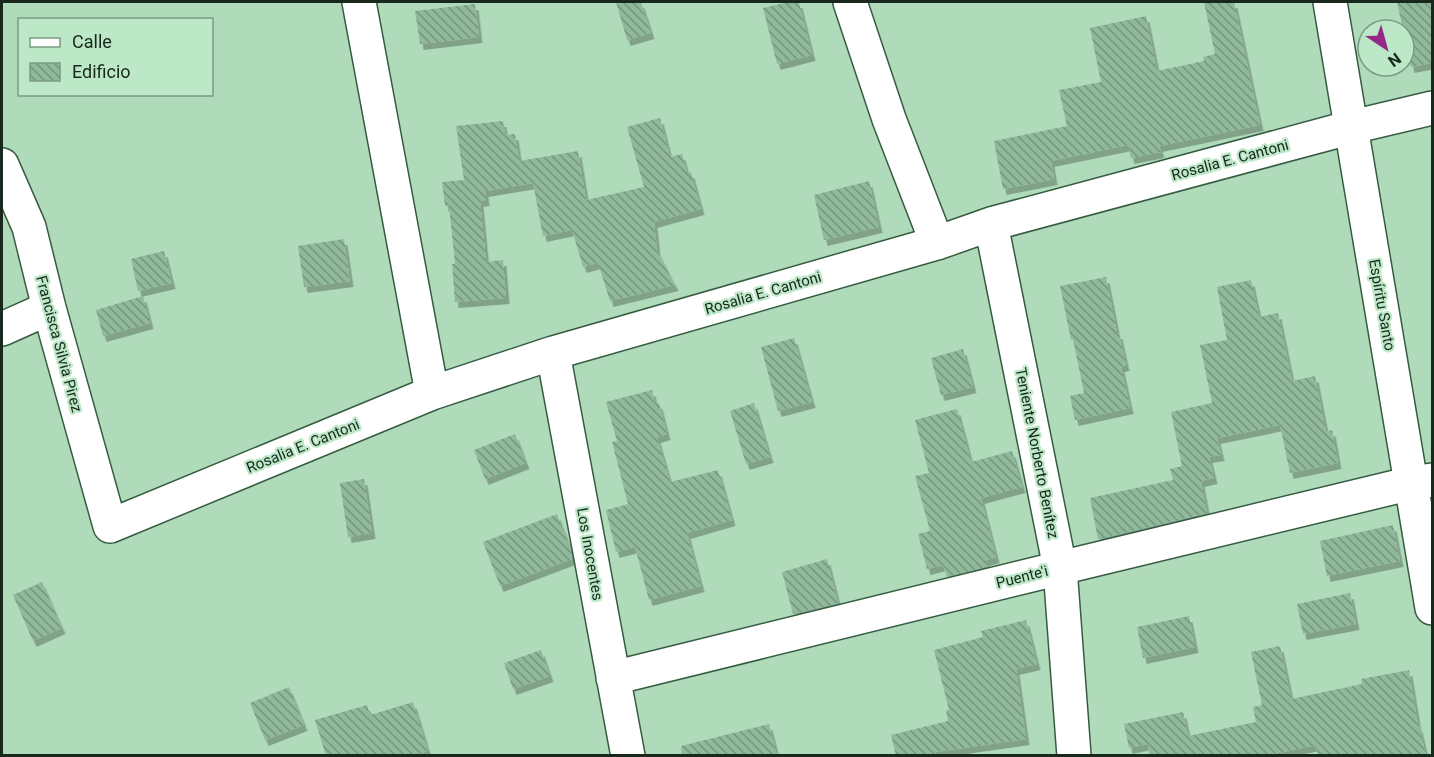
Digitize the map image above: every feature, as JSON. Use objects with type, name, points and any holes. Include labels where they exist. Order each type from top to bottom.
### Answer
[{"type":"street","points":[[359,2],[432,393]]},
{"type":"street","points":[[850,2],[889,119],[937,243]]},
{"type":"street","name":"Espíritu Santo","points":[[1330,2],[1352,127],[1422,482],[1432,608]]},
{"type":"street","name":"Rosalia E. Cantoni","points":[[110,526],[432,393],[554,353],[937,243],[991,224],[1352,127],[1432,108]]},
{"type":"street","name":"Francisca Silvia Pirez","points":[[2,165],[29,227],[49,308],[110,526]]},
{"type":"street","name":"Teniente Norberto Benítez","points":[[991,224],[1060,568],[1074,756]]},
{"type":"street","points":[[2,329],[49,308]]},
{"type":"street","name":"Los Inocentes","points":[[554,353],[628,756]]},
{"type":"street","name":"Puente'i","points":[[613,678],[1422,482]]},
{"type":"building","points":[[616,2],[641,2],[651,33],[627,40]]},
{"type":"building","points":[[799,2],[812,55],[777,64],[763,8]]},
{"type":"building","points":[[1204,2],[1234,2],[1260,125],[1159,146],[1161,152],[1131,158],[1128,145],[1051,161],[1054,179],[1003,189],[994,141],[1067,126],[1059,90],[1101,82],[1090,28],[1146,16],[1157,71],[1204,61],[1203,57],[1215,54]]},
{"type":"building","points":[[1397,2],[1432,2],[1432,63],[1416,66],[1416,18],[1400,18]]},
{"type":"building","points":[[475,4],[479,37],[420,44],[415,11]]},
{"type":"building","points":[[660,118],[670,157],[682,154],[687,173],[691,172],[701,209],[654,222],[657,250],[675,285],[610,301],[598,263],[583,267],[572,230],[543,236],[533,183],[485,191],[486,200],[480,201],[486,262],[503,260],[506,298],[455,302],[452,264],[455,264],[449,205],[445,206],[442,182],[464,180],[456,126],[503,121],[505,135],[515,134],[519,161],[578,151],[586,200],[644,187],[627,127]]},
{"type":"building","points":[[869,181],[879,227],[824,240],[814,195]]},
{"type":"building","points":[[344,239],[350,281],[304,287],[298,246]]},
{"type":"building","points":[[164,251],[172,283],[138,291],[131,259]]},
{"type":"building","points":[[1106,277],[1126,365],[1121,366],[1130,408],[1075,420],[1070,396],[1084,393],[1060,286]]},
{"type":"building","points":[[1251,280],[1259,317],[1278,313],[1292,381],[1315,376],[1326,432],[1332,430],[1338,463],[1290,473],[1280,425],[1217,438],[1221,455],[1209,457],[1214,478],[1201,481],[1207,513],[1098,539],[1090,498],[1173,480],[1170,469],[1182,466],[1171,412],[1212,403],[1200,345],[1227,340],[1217,287]]},
{"type":"building","points":[[143,296],[150,323],[103,336],[96,310]]},
{"type":"building","points":[[794,338],[812,402],[778,411],[761,347]]},
{"type":"building","points":[[963,349],[973,387],[941,395],[931,358]]},
{"type":"building","points":[[652,390],[655,404],[659,403],[667,434],[657,437],[670,482],[718,470],[732,520],[687,533],[701,586],[649,600],[635,547],[616,552],[606,510],[628,504],[612,442],[617,441],[606,402]]},
{"type":"building","points":[[754,403],[770,457],[746,464],[730,411]]},
{"type":"building","points":[[957,409],[971,462],[1012,451],[1022,487],[981,498],[996,557],[986,560],[988,566],[947,577],[943,565],[927,569],[918,534],[930,531],[915,476],[929,473],[915,420]]},
{"type":"building","points":[[515,434],[526,463],[485,479],[474,450]]},
{"type":"building","points":[[364,479],[372,533],[348,537],[340,483]]},
{"type":"building","points":[[557,514],[572,559],[500,586],[483,542]]},
{"type":"building","points":[[1393,525],[1400,561],[1327,576],[1320,541]]},
{"type":"building","points":[[827,559],[838,603],[793,614],[782,572]]},
{"type":"building","points":[[42,582],[62,628],[33,641],[13,595]]},
{"type":"building","points":[[1350,593],[1356,624],[1303,634],[1297,604]]},
{"type":"building","points":[[1189,616],[1195,647],[1143,658],[1137,627]]},
{"type":"building","points":[[1026,620],[1037,664],[1016,669],[1026,739],[935,752],[936,756],[896,756],[891,735],[948,721],[946,710],[949,710],[934,650],[983,637],[981,631]]},
{"type":"building","points":[[1280,646],[1291,699],[1362,684],[1361,679],[1409,670],[1418,726],[1426,756],[1318,756],[1316,745],[1264,756],[1150,756],[1148,744],[1129,748],[1124,724],[1183,712],[1188,736],[1256,722],[1253,707],[1262,705],[1251,652]]},
{"type":"building","points":[[541,650],[550,676],[513,689],[504,663]]},
{"type":"building","points":[[289,687],[304,725],[265,740],[250,703]]},
{"type":"building","points":[[413,702],[428,751],[413,756],[326,756],[315,720],[367,705],[370,715]]},
{"type":"building","points":[[769,724],[777,756],[682,756],[681,746]]}]
